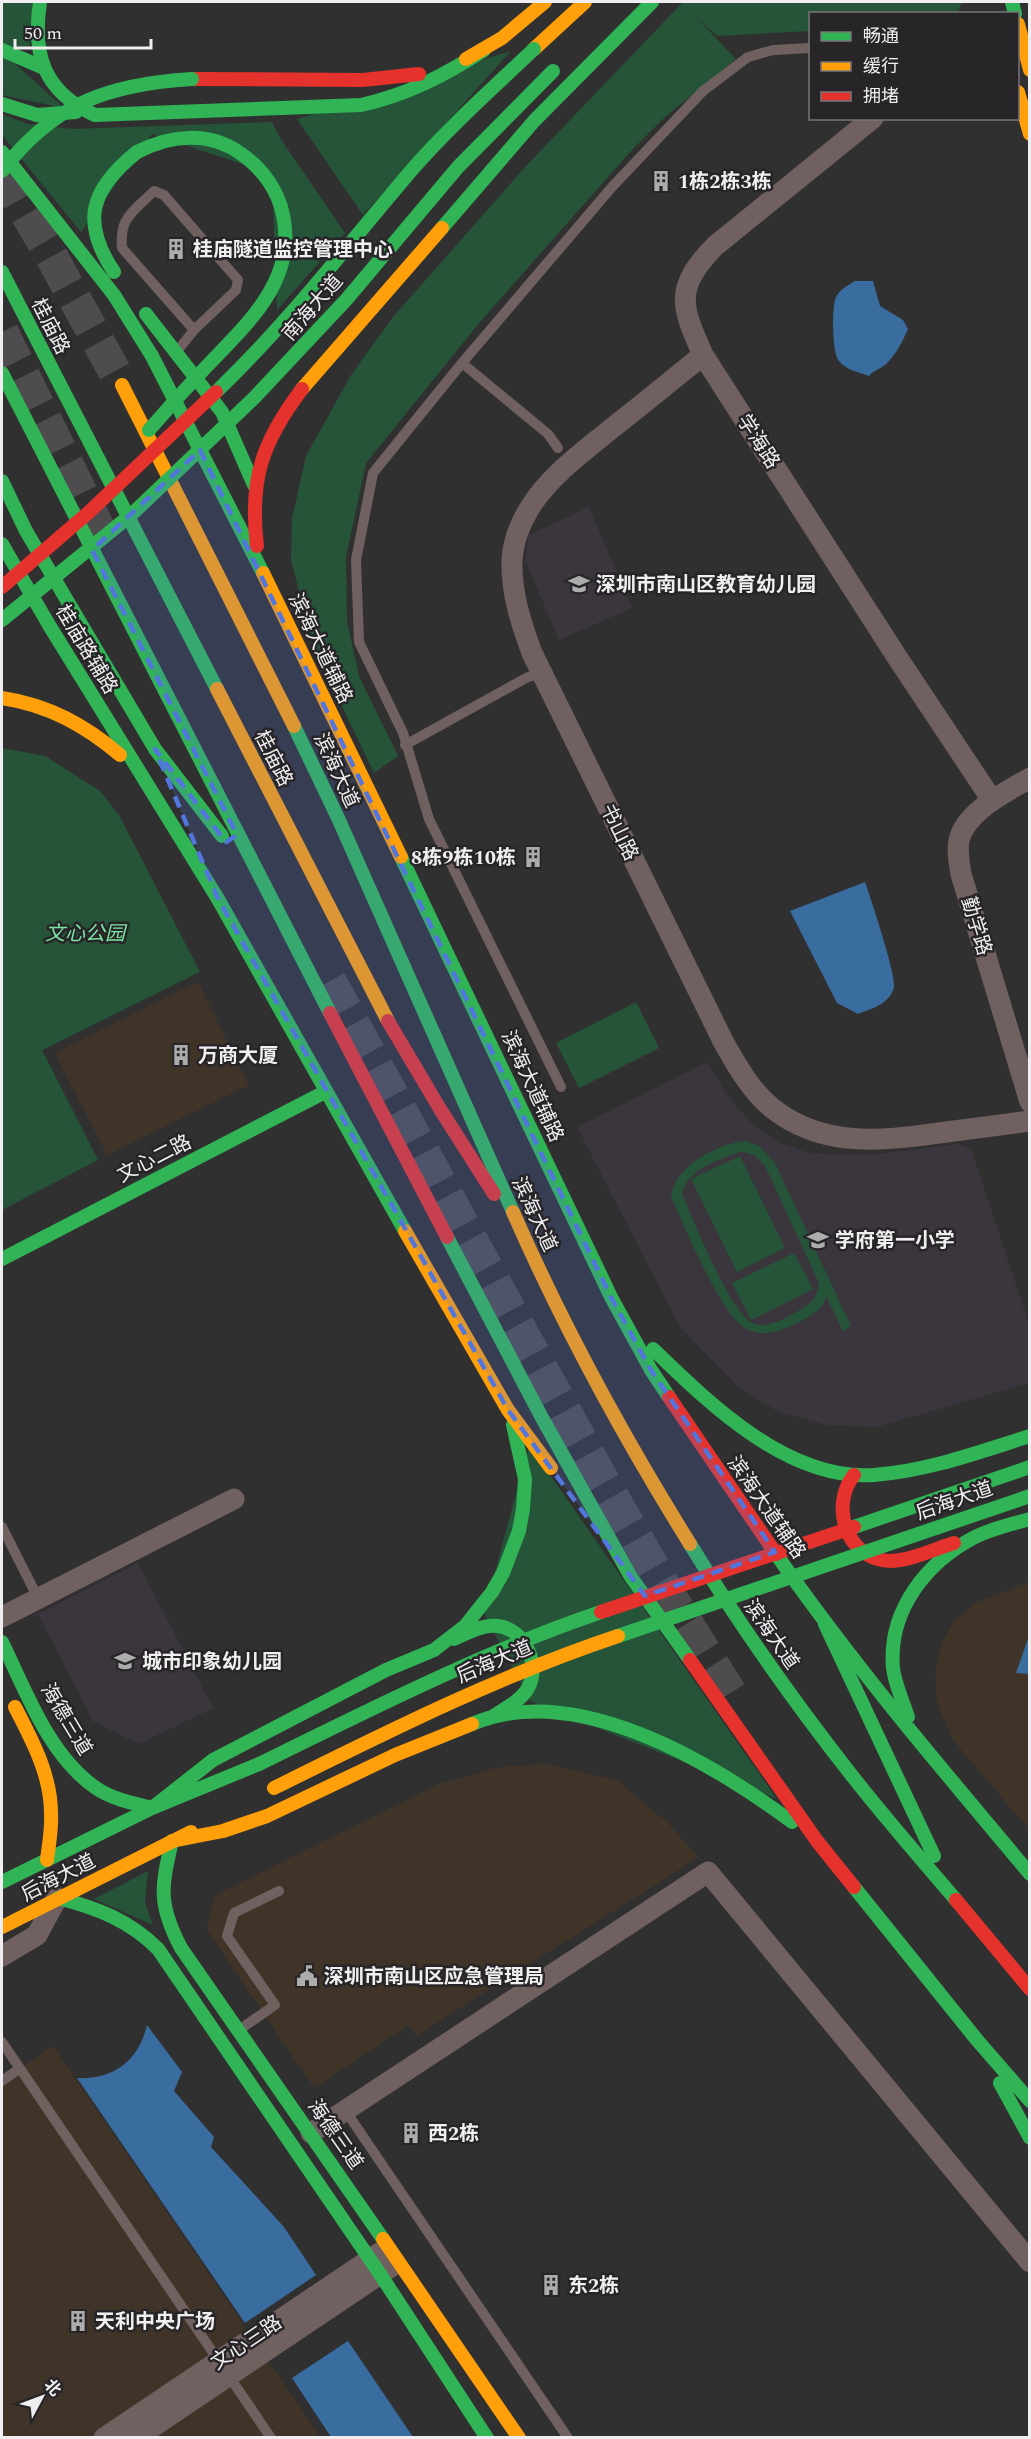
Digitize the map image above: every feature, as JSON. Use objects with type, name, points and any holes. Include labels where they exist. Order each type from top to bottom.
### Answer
[{"type":"main road","points":[[40,2],[36,35],[38,54],[59,93],[86,112]]},
{"type":"main road","points":[[2,104],[37,114],[86,112],[110,116],[361,105],[390,99],[418,89],[447,74],[502,38],[546,2]]},
{"type":"main road","name":"南海大道","points":[[2,587],[100,502],[270,339],[412,170],[473,106],[585,2]]},
{"type":"main road","points":[[260,566],[253,522],[254,485],[264,451],[280,420],[301,391],[534,122],[652,2]]},
{"type":"main road","points":[[1019,32],[1029,70]]},
{"type":"main road","points":[[2,50],[44,68]]},
{"type":"main road","points":[[2,171],[37,132],[78,103],[94,95],[139,83],[203,79],[363,80],[425,73],[461,61],[484,50]]},
{"type":"main road","name":"南海大道","points":[[2,620],[104,540],[242,411],[333,314],[454,172],[501,121],[557,68]]},
{"type":"main road","points":[[1019,99],[1029,134]]},
{"type":"main road","points":[[126,289],[99,251],[94,226],[96,198],[114,171],[137,152],[165,140],[192,136],[224,142],[256,167],[278,196],[286,224],[285,257],[280,274],[261,308],[135,445]]},
{"type":"main road","name":"滨海大道辅路","points":[[2,152],[114,295],[152,356],[260,566],[501,1062],[612,1298],[651,1370],[732,1492],[825,1624],[1029,1874]]},
{"type":"main road","name":"桂庙路","points":[[2,272],[387,1019],[440,1109],[530,1251]]},
{"type":"main road","points":[[140,307],[222,412],[254,485]]},
{"type":"main road","points":[[2,373],[269,897],[541,1416],[631,1577]]},
{"type":"main road","name":"滨海大道","points":[[122,385],[272,679],[338,818],[530,1251],[662,1499],[720,1593],[783,1685],[853,1777],[1029,1989]]},
{"type":"main road","points":[[100,502],[122,463]]},
{"type":"main road","points":[[2,481],[26,531],[155,749],[269,897]]},
{"type":"main road","name":"桂庙路辅路","points":[[2,544],[140,774]]},
{"type":"main road","points":[[2,698],[41,707],[79,725],[110,745],[140,774],[218,900],[325,1092],[508,1410],[631,1577],[817,1841],[976,2040],[1029,2101]]},
{"type":"main road","points":[[155,749],[218,900]]},
{"type":"main road","name":"文心二路","points":[[2,1259],[325,1092]]},
{"type":"main road","points":[[612,1298],[650,1346],[738,1428],[769,1447],[799,1460],[854,1475],[896,1472],[1029,1436]]},
{"type":"main road","points":[[446,1642],[474,1616],[493,1592],[511,1558],[522,1521],[525,1485],[521,1451],[508,1410]]},
{"type":"main road","name":"后海大道","points":[[2,1882],[152,1808],[259,1764],[406,1692],[554,1628],[1029,1467]]},
{"type":"main road","points":[[854,1475],[843,1496],[844,1522],[855,1544],[872,1558],[892,1561],[1029,1519]]},
{"type":"main road","name":"后海大道","points":[[269,1790],[428,1712],[562,1654],[1029,1496]]},
{"type":"main road","points":[[915,1737],[893,1670],[892,1641],[898,1617],[910,1593],[924,1575],[954,1550],[978,1535]]},
{"type":"main road","points":[[825,1624],[952,1896]]},
{"type":"main road","points":[[152,1808],[213,1760],[394,1666],[446,1642],[483,1627],[496,1626],[507,1628],[517,1634],[525,1645],[531,1657],[533,1673],[529,1687],[514,1702],[492,1717],[417,1745],[258,1819],[229,1830],[172,1841]]},
{"type":"main road","name":"海德三道","points":[[2,1642],[55,1742],[81,1777],[104,1793],[152,1808]]},
{"type":"main road","name":"海德三道","points":[[7,1691],[40,1761],[49,1790],[52,1821],[39,1864]]},
{"type":"main road","points":[[492,1717],[528,1713],[567,1714],[609,1723],[710,1766],[755,1794],[817,1841]]},
{"type":"main road","name":"后海大道","points":[[2,1927],[214,1820]]},
{"type":"main road","name":"海德三道","points":[[172,1841],[162,1881],[162,1905],[169,1928],[180,1948],[311,2133],[519,2438]]},
{"type":"main road","points":[[58,1898],[102,1909],[121,1917],[158,1949],[375,2266],[487,2438]]},
{"type":"main road","points":[[976,2040],[1029,2138]]},
{"type":"street","name":"学海路","points":[[871,120],[715,246],[693,271],[684,303],[688,322],[703,356],[992,800]]},
{"type":"street","name":"书山路","points":[[703,356],[582,452],[530,507],[518,532],[512,558],[513,587],[520,620],[542,672],[724,1043],[753,1089],[772,1108],[795,1124],[816,1133],[841,1139],[891,1140],[1029,1121]]},
{"type":"street","name":"勤学路","points":[[1029,778],[992,800],[967,825],[960,838],[957,855],[1029,1102]]},
{"type":"street","points":[[2,1617],[234,1499]]},
{"type":"street","points":[[2,1866],[39,1864]]},
{"type":"street","points":[[311,2133],[708,1872],[1029,2262]]},
{"type":"street","points":[[2,1956],[37,1935],[58,1898]]},
{"type":"street","name":"文心三路","points":[[104,2438],[224,2367],[394,2254]]},
{"type":"street","name":"文心三路","points":[[136,2438],[224,2367]]},
{"type":"lane","points":[[561,1087],[429,819],[403,733],[359,642],[356,560],[373,473],[462,363],[612,187],[703,91],[748,57],[773,50],[809,48]]},
{"type":"lane","points":[[176,353],[194,330],[236,290],[238,280],[164,195],[154,191],[124,220],[120,234],[122,248],[194,330]]},
{"type":"lane","points":[[462,363],[548,434],[558,448]]},
{"type":"lane","points":[[405,745],[526,678],[542,672]]},
{"type":"lane","points":[[2,1527],[38,1598]]},
{"type":"lane","points":[[239,2030],[275,2005],[227,1936],[234,1913],[279,1891]]},
{"type":"lane","points":[[2,2042],[272,2438]]},
{"type":"lane","points":[[2,2081],[19,2069]]},
{"type":"lane","points":[[345,2110],[568,2438]]},
{"type":"highlighted area","points":[[200,450],[611,1297],[651,1370],[775,1552],[645,1596],[508,1410],[218,899],[155,749],[226,842],[237,835],[92,550]]},
{"type":"shaded area","name":"深圳市南山区教育幼儿园","points":[[589,507],[632,608],[559,640],[525,560],[529,535]]},
{"type":"shaded area","points":[[198,982],[249,1085],[107,1155],[55,1053]]},
{"type":"shaded area","name":"学府第一小学","points":[[707,1062],[727,1095],[752,1124],[779,1143],[810,1153],[839,1155],[879,1154],[958,1144],[971,1149],[1029,1324],[1029,1383],[876,1427],[827,1425],[777,1411],[738,1387],[680,1327],[577,1127]]},
{"type":"shaded area","name":"城市印象幼儿园","points":[[138,1563],[213,1708],[139,1744],[93,1721],[38,1614]]},
{"type":"shaded area","points":[[1029,1582],[1029,1829],[952,1739],[937,1702],[935,1671],[942,1642],[954,1621],[976,1603]]},
{"type":"shaded area","points":[[547,1764],[616,1780],[666,1821],[699,1857],[416,2036],[408,2025],[314,2088],[206,1928],[216,1895],[439,1784],[500,1767]]},
{"type":"shaded area","points":[[53,2046],[320,2437],[2,2438],[2,2081]]},
{"type":"green space","points":[[2,2],[33,2],[29,49],[2,46]]},
{"type":"green space","points":[[683,2],[962,2],[958,12],[809,12],[809,31],[717,36],[696,17],[736,59],[665,117],[631,151],[480,322],[366,463],[346,557],[347,621],[359,676],[398,756],[374,773],[313,646],[291,560],[292,519],[306,456],[351,375],[393,317],[526,166]]},
{"type":"green space","points":[[511,51],[363,215],[297,119]]},
{"type":"green space","points":[[2,55],[12,61],[64,108],[2,95]]},
{"type":"green space","points":[[2,114],[28,124],[73,129],[272,122],[280,138],[345,233],[277,310],[272,174],[152,134],[81,232],[2,135]]},
{"type":"green space","name":"文心公园","points":[[2,748],[45,756],[100,791],[119,815],[200,972],[42,1050],[98,1160],[2,1210]]},
{"type":"green space","points":[[636,1002],[659,1048],[579,1088],[556,1043]]},
{"type":"green space","points":[[746,1141],[759,1146],[775,1163],[851,1326],[843,1331],[826,1296],[818,1310],[793,1325],[769,1333],[751,1331],[735,1319],[714,1288],[671,1197],[680,1175],[689,1166],[711,1151]],"holes":[[[740,1152],[755,1156],[766,1168],[819,1283],[816,1295],[806,1306],[782,1320],[767,1325],[752,1323],[733,1301],[713,1264],[682,1194],[685,1185],[697,1172]]]},
{"type":"green space","points":[[740,1156],[785,1248],[737,1272],[691,1179]]},
{"type":"green space","points":[[794,1253],[813,1289],[751,1320],[732,1283]]},
{"type":"green space","points":[[529,1445],[777,1799],[530,1701],[484,1613]]},
{"type":"green space","points":[[148,1871],[145,1902],[153,1925],[94,1899]]},
{"type":"water","points":[[855,281],[873,281],[880,306],[903,320],[908,329],[893,357],[869,376],[845,367],[839,361],[835,350],[833,322],[835,300],[841,291]]},
{"type":"water","points":[[865,882],[887,953],[894,987],[889,998],[884,1002],[858,1014],[837,1003],[790,911]]},
{"type":"water","points":[[1029,1636],[1029,1674],[1016,1673]]},
{"type":"water","points":[[147,2025],[182,2072],[174,2091],[214,2137],[211,2147],[284,2227],[316,2275],[245,2323],[77,2078],[102,2075],[123,2065],[138,2048]]},
{"type":"water","points":[[348,2341],[413,2437],[331,2437],[292,2378]]},
{"type":"tunnel","points":[[2,172],[122,385]]},
{"type":"tunnel","points":[[2,332],[103,537]]},
{"type":"tunnel","points":[[330,981],[597,1470],[671,1598],[733,1697]]},
{"type":"traffic: fast","points":[[40,2],[38,39],[45,70],[64,95],[95,115],[361,105],[394,96],[425,83],[484,50]]},
{"type":"traffic: fast","points":[[442,228],[534,121],[652,2]]},
{"type":"traffic: fast","points":[[1012,2],[1014,12]]},
{"type":"traffic: fast","points":[[216,392],[292,312],[410,172],[470,109],[534,49]]},
{"type":"traffic: fast","points":[[2,50],[44,68]]},
{"type":"traffic: fast","points":[[2,620],[132,514],[254,398],[346,300],[458,167],[553,71]]},
{"type":"traffic: fast","points":[[2,171],[42,129],[63,113],[85,101],[135,86],[192,79]]},
{"type":"traffic: fast","points":[[2,104],[37,115],[76,112]]},
{"type":"traffic: fast","points":[[137,152],[163,142],[189,138],[215,141],[228,146],[255,166],[273,188],[281,206],[285,238],[283,260],[266,299],[149,430]]},
{"type":"traffic: fast","points":[[2,152],[114,295],[152,356],[263,573]]},
{"type":"traffic: fast","points":[[114,272],[103,254],[97,237],[94,221],[96,207],[109,179],[137,152]]},
{"type":"traffic: fast","points":[[2,272],[217,689]]},
{"type":"traffic: fast","points":[[146,314],[222,412],[254,485]]},
{"type":"traffic: fast","points":[[2,373],[330,1013]]},
{"type":"traffic: fast","points":[[2,481],[26,531],[155,749],[222,836]]},
{"type":"traffic: fast","points":[[2,544],[49,625],[218,899],[405,1231]]},
{"type":"traffic: fast","points":[[294,726],[338,818],[513,1212]]},
{"type":"traffic: fast","points":[[401,857],[611,1297],[651,1370],[669,1397]]},
{"type":"traffic: fast","points":[[2,1259],[325,1092]]},
{"type":"traffic: fast","points":[[447,1237],[541,1416],[631,1577],[690,1660]]},
{"type":"traffic: fast","points":[[653,1349],[699,1393],[753,1435],[811,1466],[842,1474],[874,1475],[914,1469],[953,1460],[1030,1436]]},
{"type":"traffic: fast","points":[[152,1808],[213,1760],[386,1670],[434,1650],[465,1626],[492,1592],[503,1573],[519,1531],[525,1479],[513,1425]]},
{"type":"traffic: fast","points":[[854,1527],[1030,1467]]},
{"type":"traffic: fast","points":[[618,1636],[1030,1496]]},
{"type":"traffic: fast","points":[[908,1717],[894,1674],[893,1647],[897,1626],[914,1590],[927,1573],[959,1546],[983,1533],[1030,1519]]},
{"type":"traffic: fast","points":[[690,1544],[748,1633],[810,1720],[878,1808],[956,1900]]},
{"type":"traffic: fast","points":[[776,1554],[867,1677],[1030,1874]]},
{"type":"traffic: fast","points":[[259,1764],[470,1663],[601,1612]]},
{"type":"traffic: fast","points":[[825,1624],[934,1856]]},
{"type":"traffic: fast","points":[[454,1639],[481,1628],[498,1626],[516,1634],[528,1650],[533,1669],[528,1688],[517,1701],[492,1717]]},
{"type":"traffic: fast","points":[[2,1642],[40,1721],[52,1741],[79,1775],[102,1792],[152,1808]]},
{"type":"traffic: fast","points":[[472,1724],[512,1713],[554,1712],[597,1720],[640,1734],[682,1753],[722,1775],[792,1822]]},
{"type":"traffic: fast","points":[[2,1882],[152,1808],[259,1764]]},
{"type":"traffic: fast","points":[[172,1841],[164,1896],[168,1919],[181,1948],[383,2239]]},
{"type":"traffic: fast","points":[[854,1887],[977,2040],[1030,2101]]},
{"type":"traffic: fast","points":[[58,1898],[112,1916],[136,1930],[158,1949],[380,2274],[487,2438]]},
{"type":"traffic: fast","points":[[1000,2083],[1030,2138]]},
{"type":"traffic: slow","points":[[466,59],[502,38],[545,2]]},
{"type":"traffic: slow","points":[[534,49],[585,2]]},
{"type":"traffic: slow","points":[[1019,28],[1030,70]]},
{"type":"traffic: slow","points":[[1019,96],[1030,134]]},
{"type":"traffic: slow","points":[[302,389],[442,228]]},
{"type":"traffic: slow","points":[[122,385],[294,726]]},
{"type":"traffic: slow","points":[[263,573],[401,857]]},
{"type":"traffic: slow","points":[[217,689],[388,1021]]},
{"type":"traffic: slow","points":[[2,698],[35,706],[65,718],[93,734],[120,755]]},
{"type":"traffic: slow","points":[[513,1212],[552,1297],[596,1381],[690,1544]]},
{"type":"traffic: slow","points":[[405,1231],[508,1410],[551,1468]]},
{"type":"traffic: slow","points":[[274,1788],[486,1687],[618,1636]]},
{"type":"traffic: slow","points":[[15,1707],[28,1732],[48,1785],[51,1819],[47,1860]]},
{"type":"traffic: slow","points":[[172,1841],[223,1831],[267,1816],[395,1755],[472,1724]]},
{"type":"traffic: slow","points":[[2,1927],[191,1832]]},
{"type":"traffic: slow","points":[[383,2239],[519,2438]]},
{"type":"traffic: jam","points":[[192,79],[363,80],[419,74]]},
{"type":"traffic: jam","points":[[257,546],[255,501],[262,463],[277,427],[302,389]]},
{"type":"traffic: jam","points":[[2,587],[88,513],[216,392]]},
{"type":"traffic: jam","points":[[330,1013],[447,1237]]},
{"type":"traffic: jam","points":[[388,1021],[494,1194]]},
{"type":"traffic: jam","points":[[669,1397],[776,1554]]},
{"type":"traffic: jam","points":[[854,1475],[843,1502],[843,1516],[853,1542],[863,1552],[876,1559],[891,1561],[954,1543]]},
{"type":"traffic: jam","points":[[601,1612],[854,1527]]},
{"type":"traffic: jam","points":[[690,1660],[817,1841],[854,1887]]},
{"type":"traffic: jam","points":[[956,1900],[1030,1989]]},
{"type":"place","name":"1栋2栋3栋","points":[[661,181]]},
{"type":"place","name":"桂庙隧道监控管理中心","points":[[176,249]]},
{"type":"place","name":"深圳市南山区教育幼儿园","points":[[579,584]]},
{"type":"place","name":"8栋9栋10栋","points":[[533,857]]},
{"type":"place","name":"万商大厦","points":[[181,1055]]},
{"type":"place","name":"学府第一小学","points":[[818,1240]]},
{"type":"place","name":"城市印象幼儿园","points":[[125,1661]]},
{"type":"place","name":"深圳市南山区应急管理局","points":[[307,1976]]},
{"type":"place","name":"西2栋","points":[[411,2133]]},
{"type":"place","name":"东2栋","points":[[551,2285]]},
{"type":"place","name":"天利中央广场","points":[[78,2321]]}]
